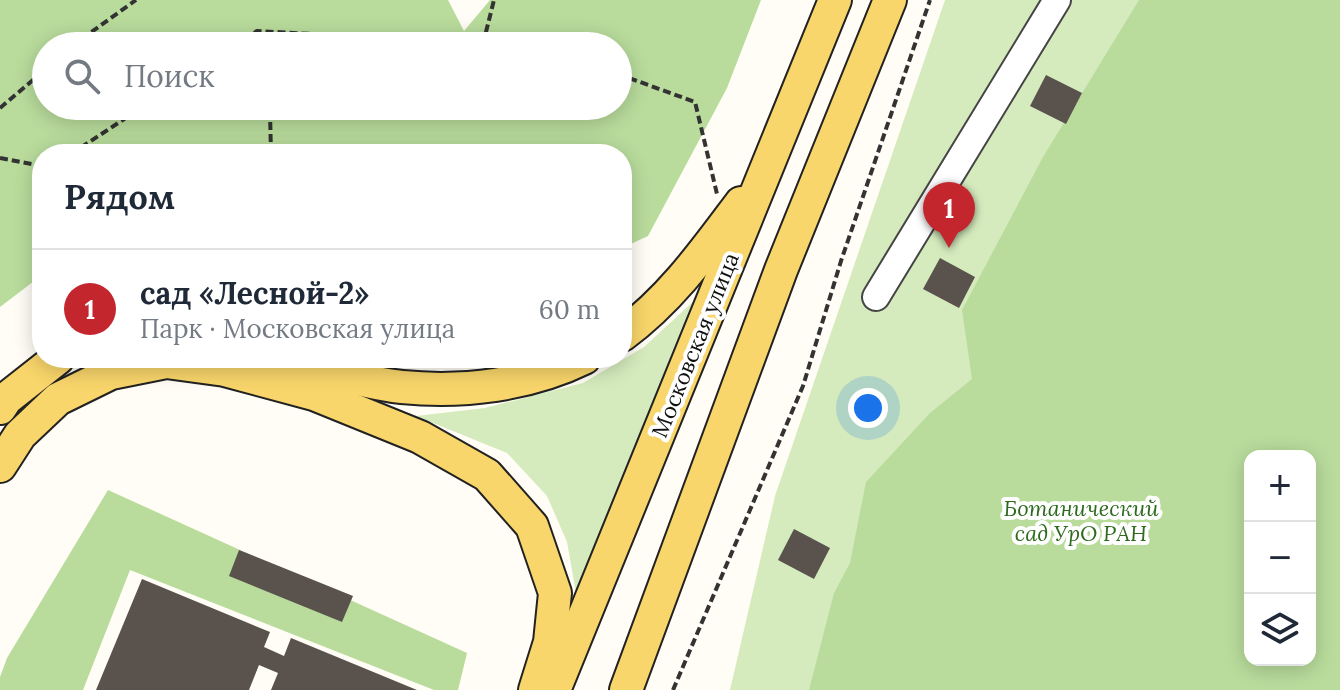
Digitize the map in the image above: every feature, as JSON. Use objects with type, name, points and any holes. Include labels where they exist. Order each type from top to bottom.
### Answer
[{"type":"main road","name":"Московская улица","points":[[554,690],[835,0]]},
{"type":"main road","points":[[627,687],[781,270],[890,0]]},
{"type":"main road","points":[[632,328],[647,317],[690,271],[769,165]]},
{"type":"main road","points":[[0,408],[6,399],[45,368]]},
{"type":"main road","points":[[0,466],[20,435],[58,399],[111,373],[136,368]]},
{"type":"main road","points":[[210,368],[314,394],[420,437],[487,475],[532,526],[555,593],[550,642],[535,690]]},
{"type":"main road","points":[[320,368],[402,387],[492,387],[563,368]]},
{"type":"street","points":[[876,297],[1057,0]]},
{"type":"path","points":[[91,32],[136,0]]},
{"type":"path","points":[[486,32],[494,0]]},
{"type":"path","points":[[673,690],[803,386],[841,261],[930,0]]},
{"type":"path","points":[[632,79],[695,102],[719,204]]},
{"type":"path","points":[[0,108],[32,81]]},
{"type":"path","points":[[86,144],[123,120]]},
{"type":"path","points":[[270,120],[271,144]]},
{"type":"path","points":[[0,158],[32,164]]},
{"type":"green space","points":[[0,0],[448,0],[464,31],[490,0],[761,0],[727,88],[648,236],[632,243],[632,144],[32,144],[32,283],[0,307]]},
{"type":"green space","name":"Ботанический сад УрО РАН","points":[[945,0],[1340,0],[1340,690],[730,690],[775,496]]},
{"type":"green space","name":"Ботанический сад УрО РАН","points":[[1139,0],[1340,0],[1340,690],[809,690],[834,593],[850,563],[866,482],[930,413],[972,379],[962,310],[1043,157]]},
{"type":"green space","points":[[697,298],[576,593],[567,542],[547,496],[507,453],[416,416],[485,408],[583,383],[608,368],[632,368],[632,354],[644,347]]},
{"type":"green space","points":[[108,490],[467,653],[458,690],[434,690],[130,570],[83,690],[0,690],[0,677],[7,658]]},
{"type":"building","points":[[1046,75],[1082,93],[1066,124],[1030,106]]},
{"type":"building","points":[[940,258],[975,277],[959,308],[923,289]]},
{"type":"building","points":[[794,529],[830,548],[814,579],[778,560]]},
{"type":"building","points":[[239,550],[353,596],[342,622],[229,576]]},
{"type":"building","points":[[142,579],[270,632],[264,647],[284,656],[291,638],[417,690],[271,690],[278,673],[259,665],[249,690],[96,690]]},
{"type":"place","name":"сад «Лесной-2»","points":[[949,248]]}]
